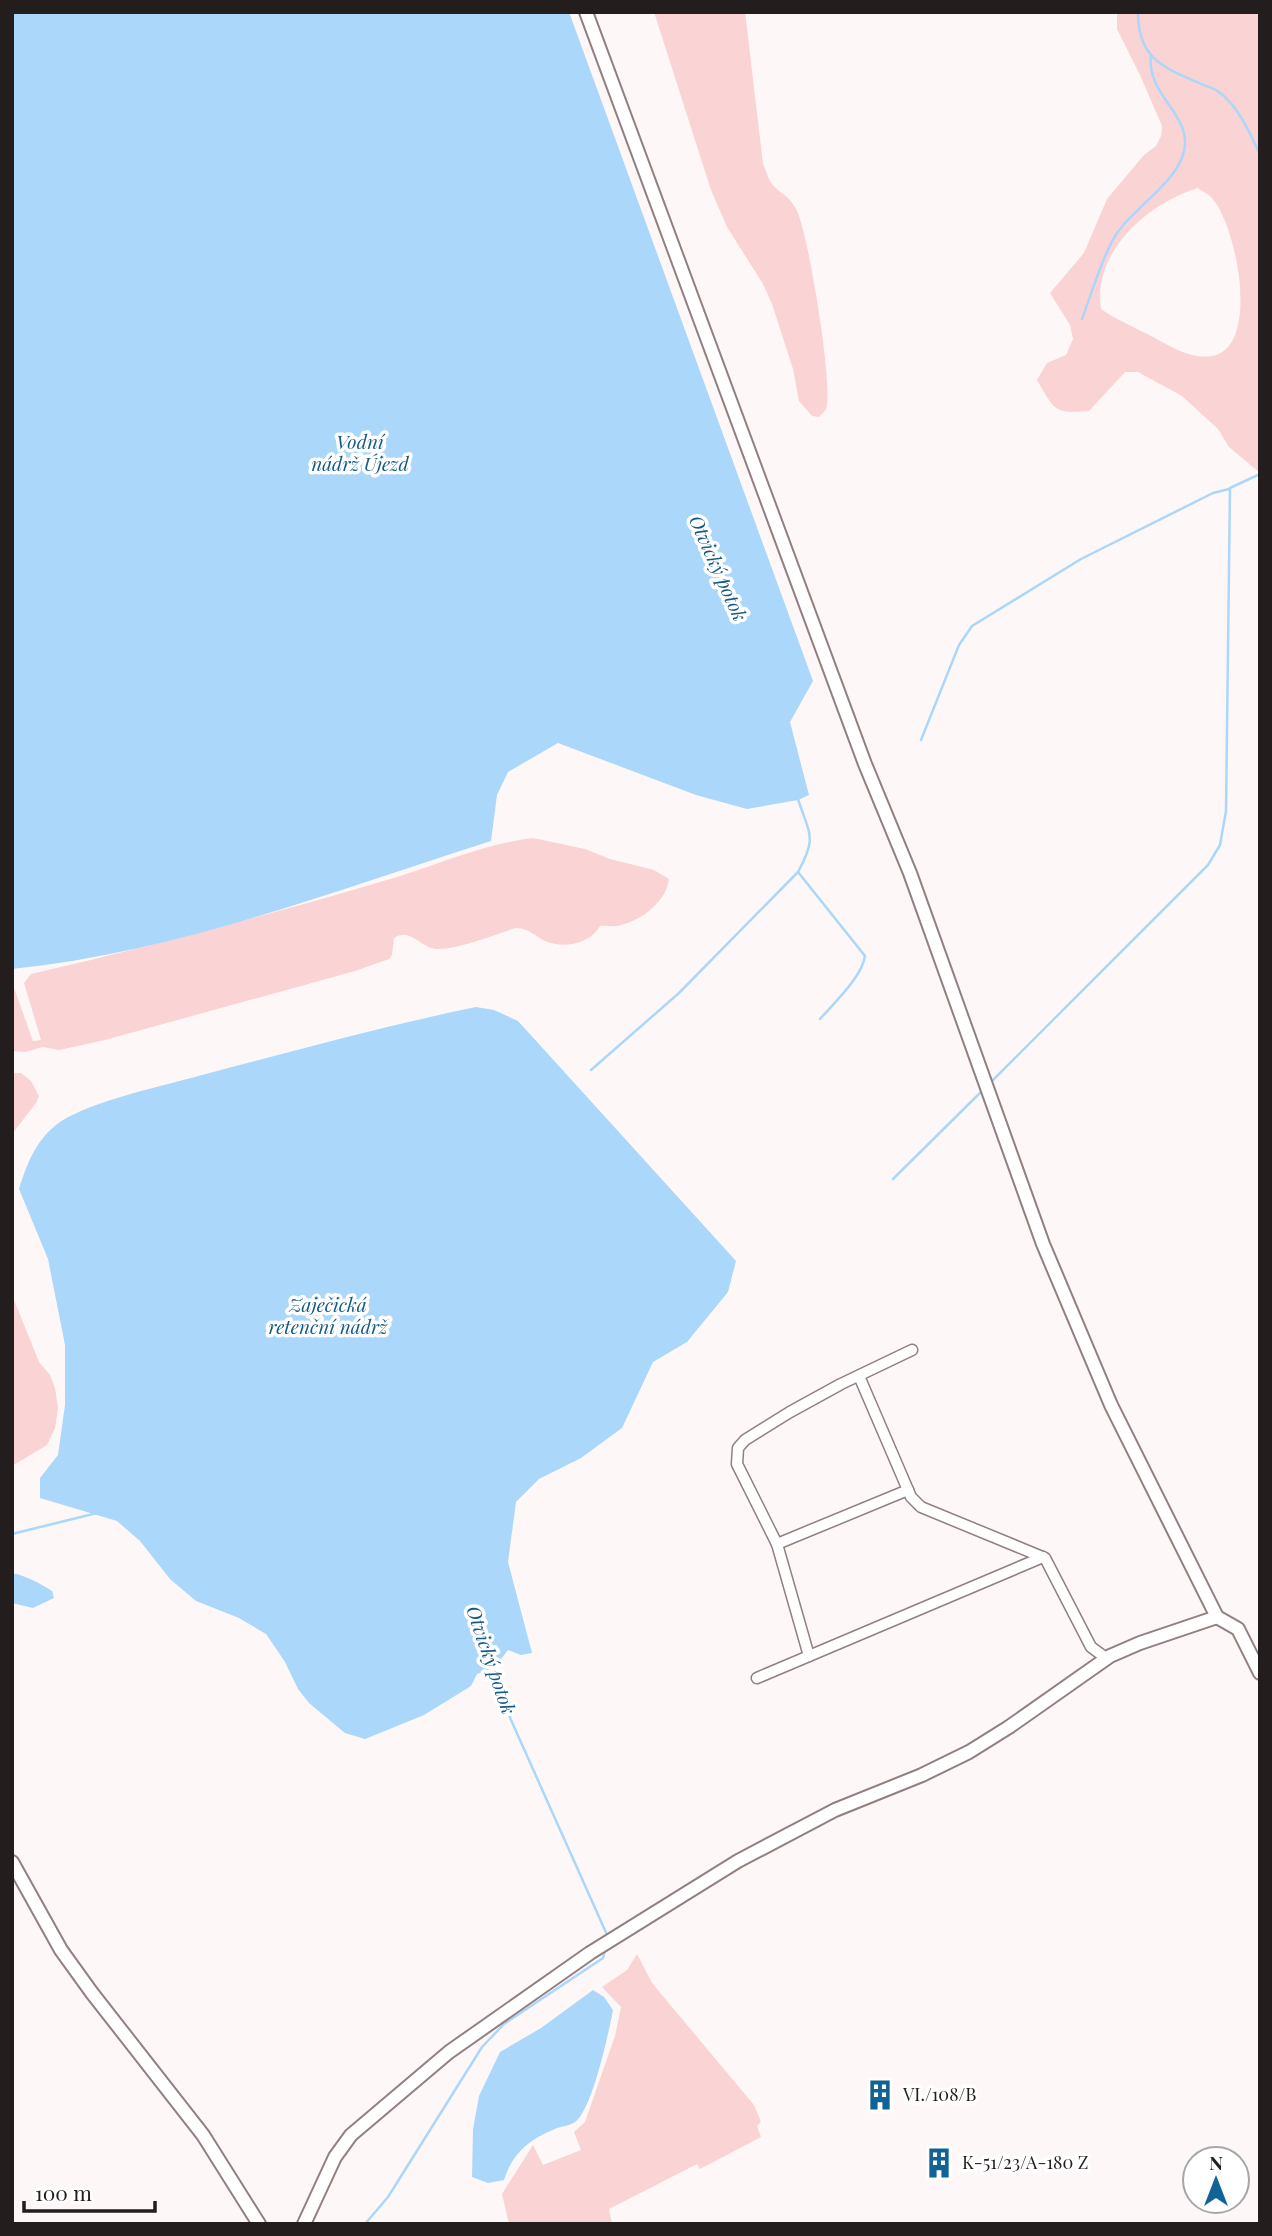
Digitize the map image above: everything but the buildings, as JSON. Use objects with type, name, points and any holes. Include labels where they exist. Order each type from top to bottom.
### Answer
[{"type":"street","points":[[586,12],[979,1065],[1043,1244],[1111,1405],[1217,1617],[1238,1629],[1259,1671]]},
{"type":"street","points":[[809,1656],[777,1544],[737,1464],[738,1448],[745,1440],[790,1412],[912,1350]]},
{"type":"street","points":[[859,1376],[911,1497],[921,1507],[1042,1557],[1091,1647],[1106,1658]]},
{"type":"street","points":[[777,1544],[908,1490]]},
{"type":"street","points":[[757,1678],[1042,1557]]},
{"type":"street","points":[[304,2224],[335,2157],[351,2135],[449,2052],[602,1945],[738,1861],[823,1816],[922,1775],[969,1752],[1106,1658],[1140,1643],[1217,1617]]},
{"type":"street","points":[[12,1862],[66,1957],[203,2136],[260,2224]]},
{"type":"shaded area","points":[[654,12],[745,12],[763,164],[769,180],[791,201],[797,211],[813,278],[828,395],[826,409],[819,417],[812,416],[799,401],[793,369],[772,304],[763,284],[727,227],[711,190]]},
{"type":"shaded area","points":[[1117,12],[1260,12],[1260,473],[1229,447],[1218,429],[1182,396],[1138,372],[1125,372],[1089,411],[1068,412],[1056,408],[1037,380],[1047,363],[1066,355],[1073,339],[1070,325],[1050,293],[1084,253],[1107,199],[1144,155],[1156,146],[1161,136],[1162,126],[1117,29]],"holes":[[[1198,188],[1211,197],[1229,231],[1240,282],[1240,308],[1236,331],[1227,348],[1212,356],[1203,357],[1176,349],[1101,309],[1105,268],[1127,233],[1160,205]]]},
{"type":"shaded area","points":[[533,838],[585,849],[610,859],[654,870],[669,879],[667,888],[657,903],[642,916],[617,926],[600,926],[590,937],[568,945],[545,941],[520,928],[439,949],[427,946],[411,936],[400,935],[394,938],[389,959],[355,971],[105,1040],[59,1050],[43,1047],[25,1052],[12,1051],[12,982],[33,1041],[41,1040],[24,983],[31,974],[250,919],[475,851]]},
{"type":"shaded area","points":[[12,1073],[21,1073],[31,1081],[39,1096],[12,1134]]},
{"type":"shaded area","points":[[12,1295],[39,1362],[50,1375],[58,1408],[55,1428],[47,1445],[12,1466]]},
{"type":"shaded area","points":[[637,1954],[652,1983],[754,2105],[761,2122],[757,2126],[761,2137],[700,2169],[697,2164],[609,2209],[612,2224],[509,2224],[502,2194],[533,2145],[543,2165],[581,2150],[574,2132],[585,2122],[615,2036],[621,2007],[602,1987],[627,1970]]},
{"type":"water","name":"Vodní nádrž Újezd","points":[[12,12],[569,12],[813,681],[790,722],[809,795],[798,800],[747,809],[696,795],[558,743],[508,772],[497,795],[491,841],[314,899],[195,934],[74,961],[12,969]]},
{"type":"water","name":"Zaječická retenční nádrž","points":[[476,1007],[494,1010],[518,1021],[736,1261],[728,1292],[687,1342],[653,1362],[622,1428],[581,1458],[539,1479],[516,1502],[508,1562],[532,1653],[521,1655],[508,1650],[495,1667],[477,1674],[471,1686],[424,1715],[365,1739],[345,1733],[309,1703],[266,1634],[239,1618],[196,1601],[170,1579],[140,1541],[117,1521],[40,1498],[40,1478],[58,1455],[65,1405],[65,1345],[48,1259],[19,1189],[29,1162],[42,1139],[56,1125],[83,1110],[140,1091]]},
{"type":"water","points":[[12,1573],[47,1588],[52,1591],[54,1598],[33,1608],[12,1603]]},
{"type":"water","points":[[593,1990],[604,1997],[613,2010],[599,2070],[581,2115],[573,2123],[546,2133],[523,2148],[512,2162],[504,2180],[488,2183],[472,2177],[473,2129],[479,2096],[500,2052],[541,2028]]},
{"type":"waterway","points":[[1138,12],[1142,40],[1155,59],[1163,66],[1215,89],[1226,98],[1243,121],[1260,155]]},
{"type":"waterway","points":[[1082,319],[1114,238],[1170,178],[1183,155],[1183,129],[1156,83],[1151,70],[1151,56]]},
{"type":"waterway","points":[[990,1083],[1208,865],[1220,845],[1226,811],[1230,488],[1260,474]]},
{"type":"waterway","points":[[921,740],[959,645],[972,626],[1081,559],[1213,493],[1229,489]]},
{"type":"waterway","name":"Otvický potok","points":[[591,1070],[679,993],[798,872],[810,843],[798,799]]},
{"type":"waterway","points":[[798,872],[865,956],[853,981],[820,1019]]},
{"type":"waterway","points":[[893,1179],[983,1090]]},
{"type":"waterway","points":[[12,1534],[97,1513]]},
{"type":"waterway","name":"Otvický potok","points":[[494,1666],[507,1711],[608,1937]]},
{"type":"waterway","name":"Otvický potok","points":[[365,2224],[388,2197],[482,2047],[504,2024],[603,1958],[605,1950]]},
{"type":"place","name":"VI./108/B","points":[[880,2095]]},
{"type":"place","name":"K-51/23/A-180 Z","points":[[939,2163]]}]
